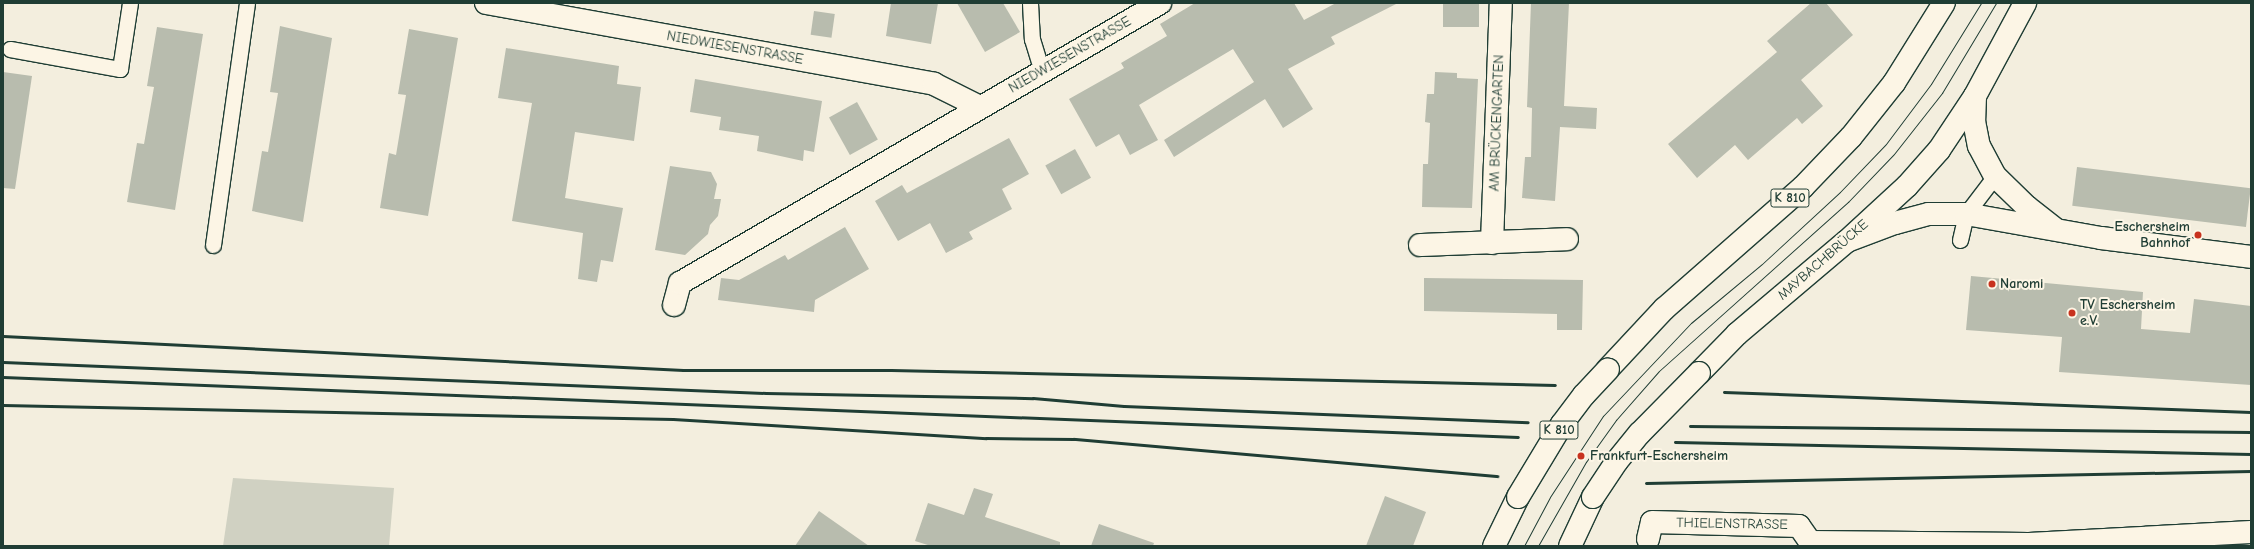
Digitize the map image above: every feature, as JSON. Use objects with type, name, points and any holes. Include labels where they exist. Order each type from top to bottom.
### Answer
[{"type":"street","name":"NIEDWIESENSTRASSE","points":[[486,3],[934,84],[980,107]]},
{"type":"street","name":"NIEDWIESENSTRASSE","points":[[674,304],[680,284],[1160,3]]},
{"type":"street","name":"AM BRÜCKENGARTEN","points":[[1492,243],[1501,3]]},
{"type":"street","name":"K 810","points":[[1494,546],[1518,497],[1562,424],[1584,394],[1664,309],[1802,187],[1851,137],[1894,83],[1944,3]]},
{"type":"street","name":"MAYBACHBRÜCKE","points":[[1570,546],[1593,497],[1617,461],[1640,433],[1737,334],[1846,242],[1906,186],[1939,150],[1975,96],[2025,3]]},
{"type":"street","points":[[1975,96],[1974,121],[1979,146],[1995,176],[2027,207],[2056,230]]},
{"type":"street","points":[[1846,242],[1895,223],[1929,214],[1966,214],[2101,238],[2251,257]]},
{"type":"street","points":[[1420,245],[1567,239]]},
{"type":"street","name":"THIELENSTRASSE","points":[[1648,539],[1652,522],[1799,526],[1810,542],[2029,544],[2251,532]]},
{"type":"lane","points":[[10,49],[120,69],[130,3]]},
{"type":"lane","points":[[213,244],[248,3]]},
{"type":"lane","points":[[1030,3],[1032,39],[1042,72]]},
{"type":"lane","points":[[1960,240],[1966,214],[1995,176]]},
{"type":"shaded area","points":[[233,478],[394,488],[389,546],[223,546]]},
{"type":"building","points":[[891,3],[938,3],[931,44],[886,36]]},
{"type":"building","points":[[957,3],[1003,3],[1020,32],[985,52]]},
{"type":"building","points":[[1195,3],[1294,3],[1304,20],[1336,3],[1398,3],[1331,37],[1335,44],[1288,69],[1313,109],[1283,128],[1265,99],[1174,157],[1164,140],[1254,82],[1233,49],[1139,105],[1158,140],[1130,155],[1119,134],[1096,147],[1069,99],[1124,68],[1121,63],[1167,36],[1160,24]]},
{"type":"building","points":[[1443,3],[1479,3],[1479,27],[1443,27]]},
{"type":"building","points":[[1531,3],[1569,3],[1564,106],[1597,108],[1596,129],[1560,127],[1555,201],[1522,198],[1525,157],[1531,157],[1532,108],[1527,107]]},
{"type":"building","points":[[1811,3],[1826,3],[1853,35],[1801,80],[1823,106],[1802,124],[1797,118],[1748,160],[1735,145],[1697,178],[1668,144],[1777,52],[1767,41]]},
{"type":"building","points":[[814,11],[835,14],[831,38],[811,35]]},
{"type":"building","points":[[280,26],[332,38],[303,222],[252,211],[262,151],[268,152],[278,93],[270,92]]},
{"type":"building","points":[[157,27],[203,34],[175,210],[127,202],[137,143],[144,144],[154,87],[147,86]]},
{"type":"building","points":[[409,29],[458,38],[428,216],[380,208],[389,153],[396,155],[406,95],[398,94]]},
{"type":"building","points":[[506,48],[619,66],[617,84],[641,87],[634,141],[575,132],[565,198],[623,208],[613,262],[601,260],[597,282],[578,279],[583,233],[512,221],[532,103],[498,98]]},
{"type":"building","points":[[3,72],[32,76],[15,189],[3,188]]},
{"type":"building","points":[[1435,72],[1457,73],[1457,78],[1478,79],[1472,208],[1422,207],[1423,164],[1428,164],[1430,123],[1425,122],[1427,94],[1434,94]]},
{"type":"building","points":[[695,79],[822,101],[814,152],[804,150],[803,161],[757,151],[759,136],[719,130],[721,117],[690,112]]},
{"type":"building","points":[[857,102],[878,140],[850,155],[829,118]]},
{"type":"building","points":[[1009,138],[1029,174],[1002,189],[1012,209],[969,232],[973,239],[946,253],[930,223],[898,241],[875,201],[902,185],[907,193]]},
{"type":"building","points":[[1075,149],[1091,178],[1061,194],[1045,165]]},
{"type":"building","points":[[670,166],[711,172],[717,184],[714,199],[721,199],[718,216],[710,225],[708,234],[685,255],[655,250]]},
{"type":"building","points":[[2077,167],[2251,188],[2246,227],[2072,206]]},
{"type":"building","points":[[845,227],[869,269],[815,300],[814,312],[718,300],[721,278],[739,280],[785,255],[788,260]]},
{"type":"building","points":[[1971,276],[2143,292],[2141,329],[2190,333],[2194,299],[2251,306],[2251,385],[2059,372],[2062,337],[1966,330]]},
{"type":"building","points":[[1424,278],[1583,280],[1582,330],[1557,330],[1557,314],[1424,311]]},
{"type":"building","points":[[974,488],[993,494],[985,517],[1060,542],[1060,546],[931,546],[915,541],[928,503],[964,515]]},
{"type":"building","points":[[1385,496],[1426,512],[1413,546],[1366,546]]},
{"type":"building","points":[[819,511],[869,546],[795,546]]},
{"type":"building","points":[[1099,524],[1154,543],[1153,546],[1091,546]]},
{"type":"tram line","points":[[1524,546],[1550,497],[1603,416],[1691,323],[1762,264],[1840,192],[1886,144],[1931,84],[1981,3]]},
{"type":"tram line","points":[[1538,546],[1586,462],[1616,420],[1659,371],[1848,202],[1894,154],[1942,93],[1996,3]]},
{"type":"railway","points":[[3,336],[683,370],[891,370],[1555,385]]},
{"type":"railway","points":[[3,362],[766,393],[1033,398],[1124,406],[1528,422]]},
{"type":"railway","points":[[3,377],[1518,437]]},
{"type":"railway","points":[[1724,392],[2251,412]]},
{"type":"railway","points":[[3,405],[673,419],[986,438],[1074,439],[1497,476]]},
{"type":"railway","points":[[1690,426],[2251,432]]},
{"type":"railway","points":[[1675,442],[2251,454]]},
{"type":"railway","points":[[1646,483],[2251,471]]},
{"type":"place","name":"Eschersheim Bahnhof","points":[[2198,235]]},
{"type":"place","name":"Naromi","points":[[1992,284]]},
{"type":"place","name":"TV Eschersheim e.V.","points":[[2072,313]]},
{"type":"place","name":"Frankfurt-Eschersheim","points":[[1581,456]]}]
